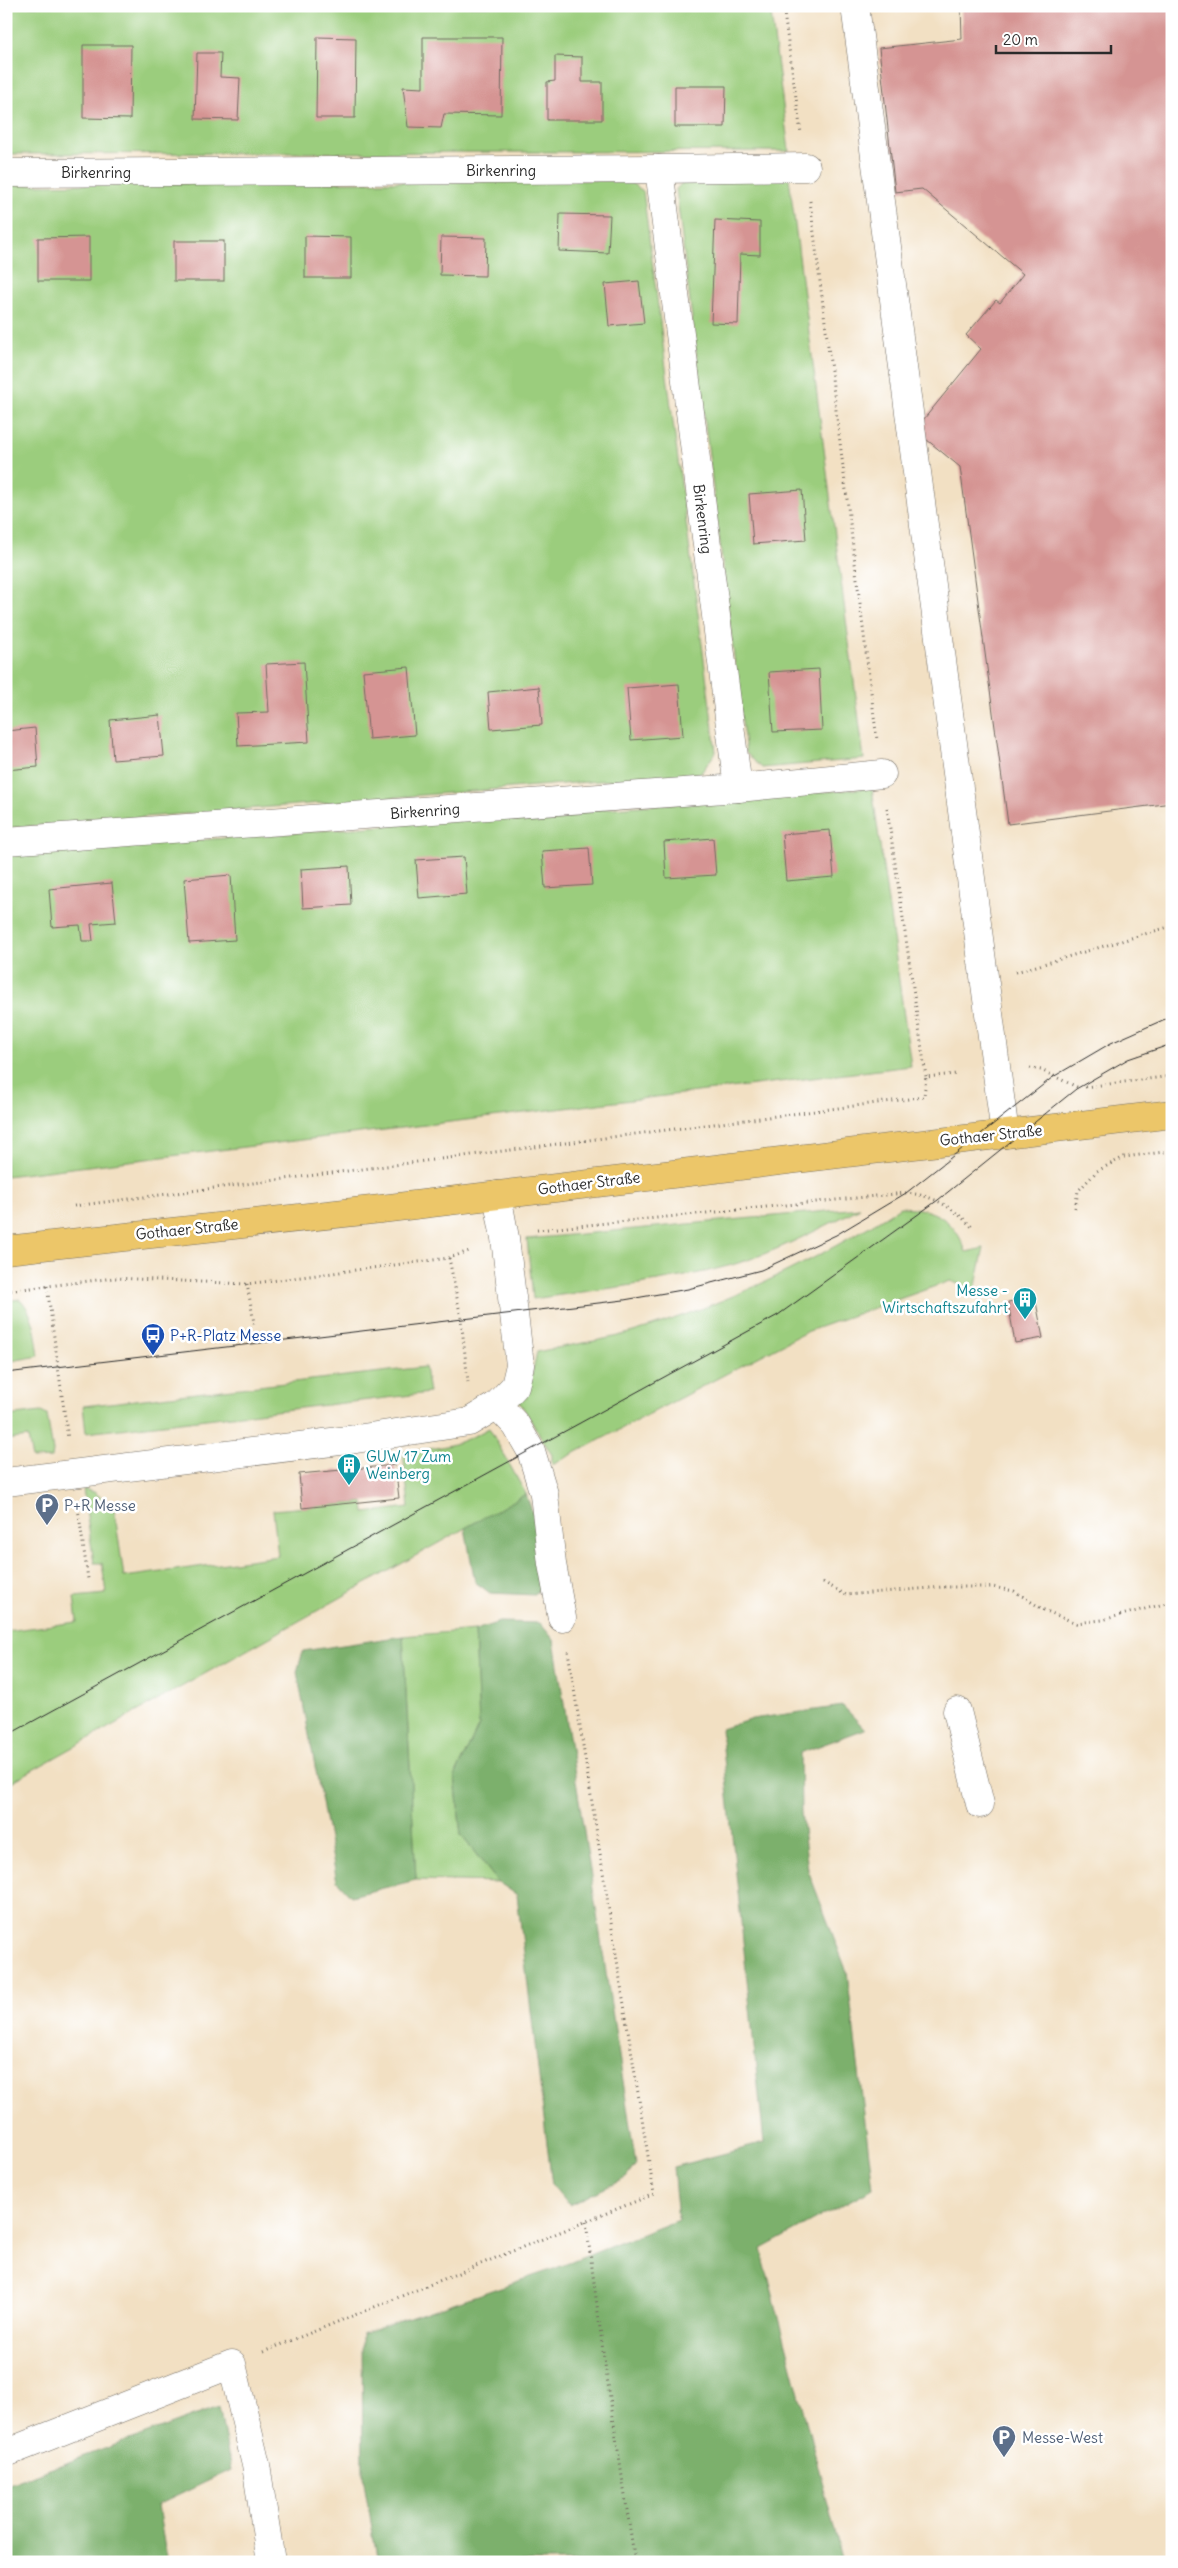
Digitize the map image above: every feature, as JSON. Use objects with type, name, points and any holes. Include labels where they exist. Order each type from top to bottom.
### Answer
[{"type":"main road","name":"Gothaer Straße","points":[[6,1250],[497,1195],[1172,1114]]},
{"type":"street","points":[[855,6],[1005,1134]]},
{"type":"street","points":[[659,170],[806,167]]},
{"type":"street","name":"Birkenring","points":[[6,173],[659,170],[738,788],[6,841]]},
{"type":"street","points":[[738,788],[882,774]]},
{"type":"street","points":[[6,1482],[356,1439],[469,1422],[497,1405],[515,1386],[520,1365],[505,1238],[497,1195]]},
{"type":"street","points":[[497,1405],[516,1425],[530,1451],[544,1494],[552,1564],[562,1618]]},
{"type":"street","points":[[957,1711],[980,1804]]},
{"type":"street","points":[[6,2453],[232,2364],[256,2465],[271,2562]]},
{"type":"path","points":[[66,1207],[924,1097],[926,1077],[882,774],[806,167],[783,6]]},
{"type":"path","points":[[1010,974],[1172,926]]},
{"type":"path","points":[[1024,1067],[1041,1070],[1076,1088],[1172,1076]]},
{"type":"path","points":[[926,1077],[956,1074]]},
{"type":"path","points":[[1075,1208],[1078,1191],[1097,1171],[1124,1157],[1172,1151]]},
{"type":"path","points":[[449,1258],[461,1318],[469,1390]]},
{"type":"path","points":[[247,1284],[255,1328]]},
{"type":"path","points":[[6,1291],[47,1286],[88,1579]]},
{"type":"path","points":[[823,1582],[846,1595],[942,1587],[993,1587],[1014,1591],[1044,1610],[1076,1623],[1102,1620],[1172,1602]]},
{"type":"path","points":[[232,2364],[654,2194],[562,1618]]},
{"type":"path","points":[[586,2222],[603,2351],[635,2562]]},
{"type":"green space","points":[[6,6],[770,6],[789,151],[6,154]]},
{"type":"green space","points":[[789,178],[864,759],[762,768],[746,753],[676,189],[686,179]]},
{"type":"green space","points":[[627,180],[643,191],[716,752],[701,773],[6,828],[6,185]]},
{"type":"green space","points":[[872,788],[911,1066],[6,1176],[6,855]]},
{"type":"green space","points":[[900,1207],[923,1210],[942,1218],[956,1231],[966,1252],[984,1248],[975,1290],[950,1281],[806,1332],[552,1465],[552,1455],[519,1401],[530,1383],[537,1352],[633,1332],[703,1308],[771,1279],[805,1262]]},
{"type":"green space","points":[[860,1208],[781,1247],[732,1265],[658,1281],[533,1299],[527,1239]]},
{"type":"green space","points":[[20,1299],[32,1319],[39,1356],[6,1362],[6,1301]]},
{"type":"green space","points":[[425,1367],[429,1393],[86,1433],[83,1406]]},
{"type":"green space","points":[[41,1412],[47,1415],[53,1451],[52,1458],[32,1459],[28,1437],[6,1440],[6,1416]]},
{"type":"green space","points":[[489,1428],[526,1494],[6,1785],[6,1631],[77,1622],[74,1597],[106,1594],[102,1563],[94,1563],[83,1489],[94,1492],[114,1508],[124,1577],[278,1556],[273,1510],[364,1502],[365,1513],[409,1507],[403,1452],[448,1446]]},
{"type":"green space","points":[[526,1494],[536,1523],[543,1585],[535,1595],[490,1593],[475,1582],[465,1528]]},
{"type":"green space","points":[[500,1622],[540,1623],[554,1640],[636,2164],[626,2178],[569,2205],[552,2185],[517,1895],[498,1882],[461,1835],[455,1776],[479,1725],[475,1630]]},
{"type":"green space","points":[[475,1630],[479,1725],[455,1776],[461,1835],[498,1882],[416,1880],[403,1636]]},
{"type":"green space","points":[[403,1636],[416,1880],[351,1896],[337,1881],[297,1672],[303,1651]]},
{"type":"green space","points":[[843,1706],[865,1729],[800,1753],[801,1812],[808,1870],[847,1972],[873,2188],[761,2249],[843,2562],[378,2562],[363,2477],[362,2334],[551,2270],[678,2220],[673,2167],[764,2143],[721,1729],[752,1719]]},
{"type":"green space","points":[[219,2407],[231,2470],[158,2505],[167,2562],[6,2562],[6,2485]]},
{"type":"building","points":[[961,6],[1172,6],[1172,803],[1008,824],[960,467],[915,430],[981,349],[966,335],[996,300],[1000,303],[1023,274],[922,189],[895,192],[879,48],[962,39]]},
{"type":"building","points":[[317,37],[356,38],[355,118],[316,118]]},
{"type":"building","points":[[423,37],[502,37],[501,115],[444,114],[441,128],[408,127],[403,87],[423,88]]},
{"type":"building","points":[[83,45],[131,45],[130,119],[83,118]]},
{"type":"building","points":[[197,53],[221,53],[220,77],[240,78],[238,120],[195,119]]},
{"type":"building","points":[[555,56],[582,57],[582,82],[602,82],[602,120],[547,120],[547,82],[555,81]]},
{"type":"building","points":[[675,86],[726,86],[725,127],[675,127]]},
{"type":"building","points":[[560,214],[610,215],[608,253],[559,251]]},
{"type":"building","points":[[715,220],[760,222],[760,255],[740,254],[738,324],[711,323]]},
{"type":"building","points":[[305,236],[351,237],[351,278],[305,278]]},
{"type":"building","points":[[89,237],[89,281],[38,281],[38,238]]},
{"type":"building","points":[[441,237],[486,238],[485,276],[440,275]]},
{"type":"building","points":[[174,241],[224,241],[224,281],[174,281]]},
{"type":"building","points":[[639,281],[644,323],[609,326],[605,284]]},
{"type":"building","points":[[802,490],[806,540],[753,544],[749,494]]},
{"type":"building","points":[[304,662],[309,742],[238,746],[236,713],[269,712],[266,664]]},
{"type":"building","points":[[409,667],[415,735],[369,739],[363,671]]},
{"type":"building","points":[[819,669],[822,730],[773,732],[769,672]]},
{"type":"building","points":[[679,684],[683,736],[631,740],[627,688]]},
{"type":"building","points":[[539,687],[542,725],[491,729],[488,692]]},
{"type":"building","points":[[160,715],[164,756],[113,760],[110,720]]},
{"type":"building","points":[[35,728],[38,767],[6,770],[6,731]]},
{"type":"building","points":[[830,830],[834,877],[786,881],[782,834]]},
{"type":"building","points":[[713,838],[716,875],[666,878],[664,842]]},
{"type":"building","points":[[589,848],[592,885],[545,888],[542,851]]},
{"type":"building","points":[[464,857],[467,894],[419,898],[416,860]]},
{"type":"building","points":[[349,866],[351,905],[303,908],[301,869]]},
{"type":"building","points":[[231,875],[235,940],[189,943],[184,879]]},
{"type":"building","points":[[112,883],[116,922],[91,924],[93,941],[82,941],[80,925],[52,927],[49,889]]},
{"type":"building","name":"Messe - Wirtschaftszufahrt","points":[[1035,1297],[1043,1338],[1015,1343],[1008,1302]]},
{"type":"building","name":"GUW 17 Zum Weinberg","points":[[395,1465],[399,1498],[302,1508],[299,1474]]},
{"type":"tram line","points":[[6,1373],[624,1300],[688,1289],[761,1270],[836,1235],[906,1193],[1053,1077],[1111,1043],[1172,1016]]},
{"type":"tram line","points":[[6,1736],[778,1315],[938,1200],[1076,1089],[1128,1059],[1172,1044]]},
{"type":"place","name":"Messe - Wirtschaftszufahrt","points":[[1025,1320]]},
{"type":"place","name":"P+R-Platz Messe","points":[[153,1356]]},
{"type":"place","name":"GUW 17 Zum Weinberg","points":[[349,1486]]},
{"type":"place","name":"P+R Messe","points":[[47,1526]]},
{"type":"place","name":"Messe-West","points":[[1004,2458]]}]
